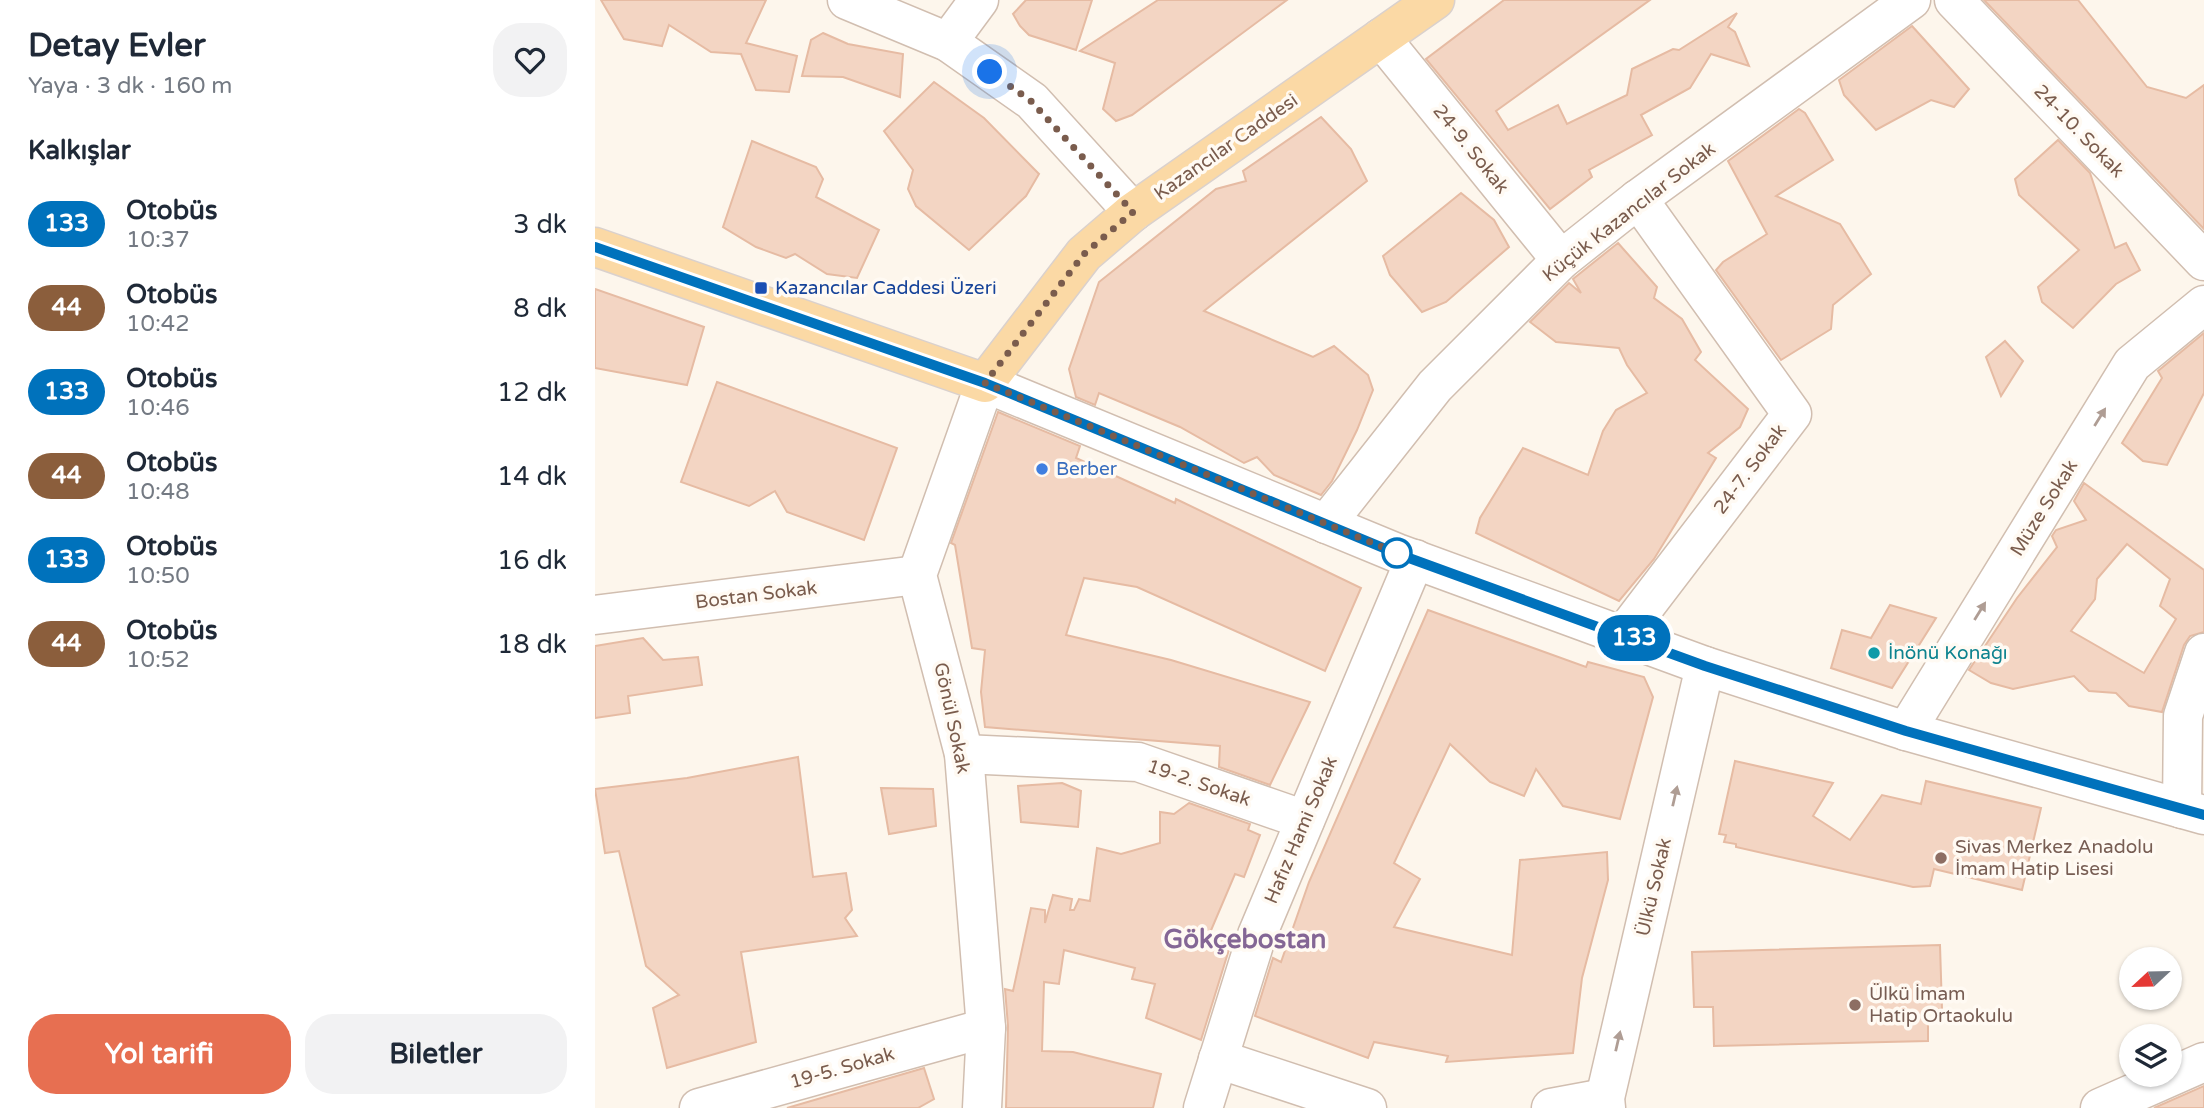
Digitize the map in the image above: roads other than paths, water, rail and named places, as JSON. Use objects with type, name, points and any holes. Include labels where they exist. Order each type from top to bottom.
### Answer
[{"type":"main road","name":"Kazancılar Caddesi","points":[[985,383],[1084,254],[1133,212],[1435,0]]},
{"type":"main road","points":[[595,247],[985,383]]},
{"type":"street","points":[[847,0],[948,42],[1031,101],[1133,212]]},
{"type":"street","points":[[948,42],[979,0]]},
{"type":"street","name":"Küçük Kazancılar Sokak","points":[[1326,524],[1435,386],[1561,260],[1638,200],[1911,0]]},
{"type":"street","name":"24-10. Sokak","points":[[1954,0],[2204,261]]},
{"type":"street","name":"24-9. Sokak","points":[[1381,38],[1561,260]]},
{"type":"street","name":"24-7. Sokak","points":[[1624,634],[1792,414],[1638,200]]},
{"type":"street","name":"Müze Sokak","points":[[1906,731],[2132,364],[2204,304]]},
{"type":"street","points":[[917,575],[985,383],[1415,559],[1705,666],[1906,731],[2193,812],[2183,716],[2204,653]]},
{"type":"street","name":"Hafız Hami Sokak","points":[[1203,1108],[1257,935],[1415,559]]},
{"type":"street","name":"Bostan Sokak","points":[[595,615],[917,575]]},
{"type":"street","name":"Gönül Sokak","points":[[917,575],[964,754],[986,1028],[982,1108]]},
{"type":"street","name":"Ülkü Sokak","points":[[1605,1103],[1705,666]]},
{"type":"street","name":"19-2. Sokak","points":[[964,754],[1138,762],[1305,820]]},
{"type":"street","name":"19-5. Sokak","points":[[699,1108],[986,1028]]},
{"type":"street","points":[[1218,1059],[1367,1108]]},
{"type":"street","points":[[2100,1108],[2204,1062]]},
{"type":"street","points":[[1551,1108],[1605,1103]]},
{"type":"place","name":"Kazancılar Caddesi Üzeri","points":[[761,288]]},
{"type":"place","name":"Berber","points":[[1042,469]]},
{"type":"place","name":"İnönü Konağı","points":[[1874,653]]},
{"type":"place","name":"Sivas Merkez Anadolu İmam Hatip Lisesi","points":[[1941,858]]},
{"type":"place","name":"Ülkü İmam Hatip Ortaokulu","points":[[1855,1005]]},
{"type":"district","name":"Gökçebostan","points":[[1245,939]]}]
